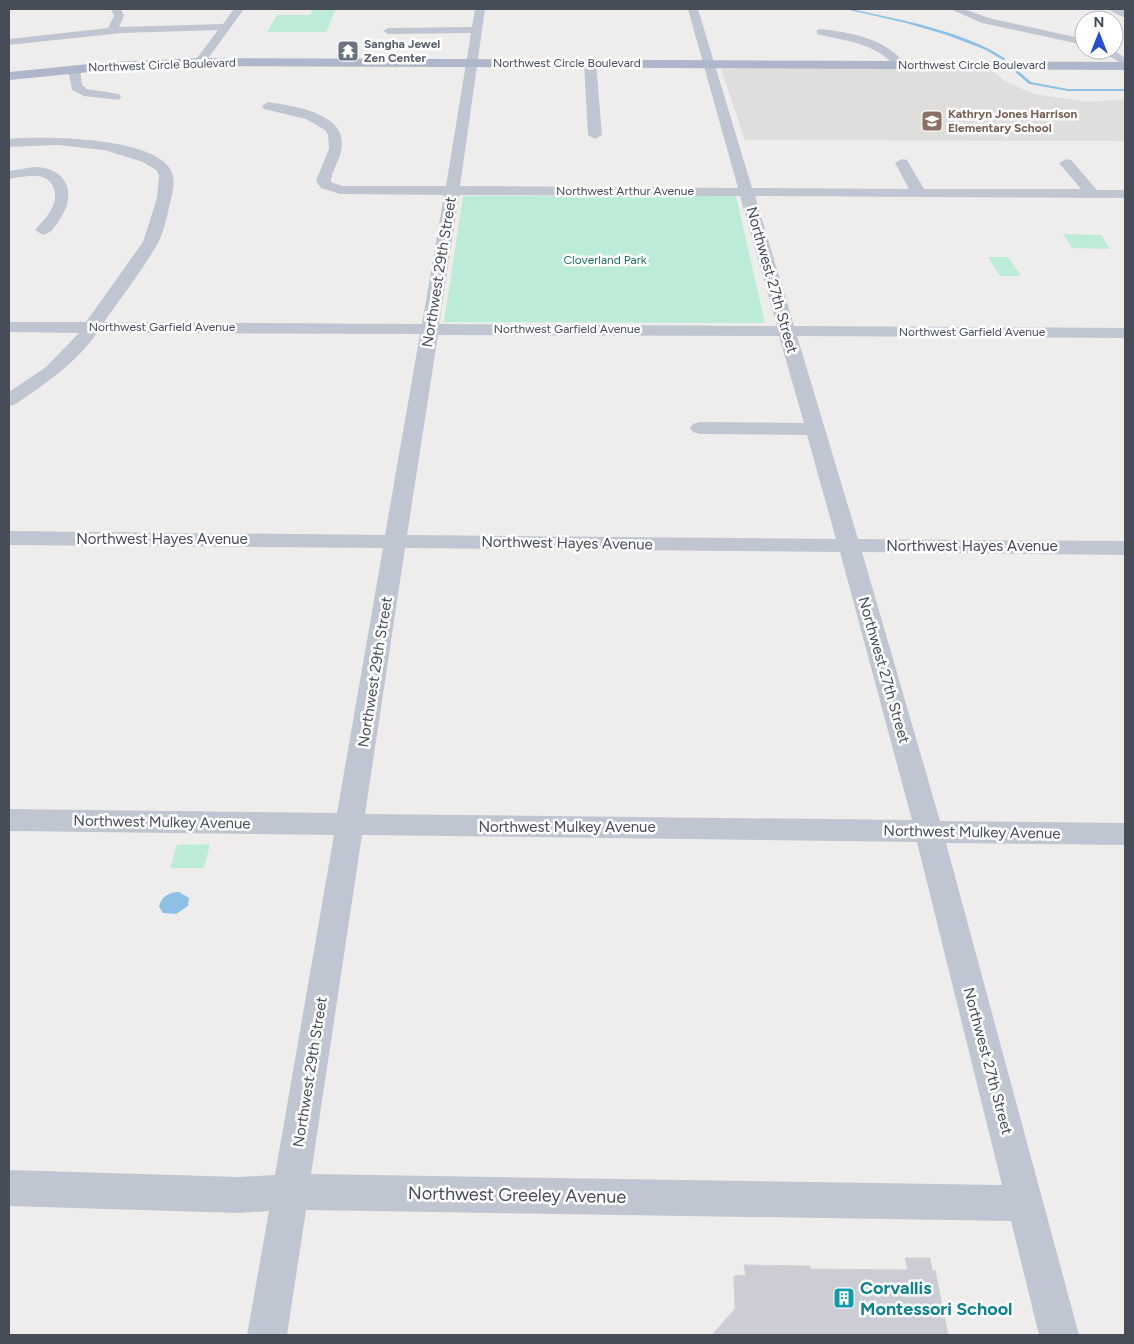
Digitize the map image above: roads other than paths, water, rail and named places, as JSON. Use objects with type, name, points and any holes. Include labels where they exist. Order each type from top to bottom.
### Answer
[{"type":"main road","name":"Northwest Circle Boulevard","points":[[9,76],[74,69],[200,62],[1125,65]]},
{"type":"street","points":[[112,30],[119,16],[116,9]]},
{"type":"street","points":[[200,62],[239,9]]},
{"type":"street","name":"Northwest 29th Street","points":[[267,1335],[480,9]]},
{"type":"street","name":"Northwest 27th Street","points":[[693,9],[849,546],[929,832],[1059,1335]]},
{"type":"street","points":[[955,9],[986,21],[1074,40]]},
{"type":"street","points":[[1112,9],[1125,16]]},
{"type":"street","points":[[9,42],[112,30],[225,27]]},
{"type":"street","points":[[388,31],[477,30]]},
{"type":"street","points":[[820,32],[879,46],[892,54],[900,65]]},
{"type":"street","points":[[590,64],[595,135]]},
{"type":"street","points":[[74,69],[74,84],[82,91],[115,97]]},
{"type":"street","name":"Northwest Arthur Avenue","points":[[268,106],[314,118],[332,131],[336,145],[323,181],[331,188],[347,190],[1125,194]]},
{"type":"street","points":[[9,143],[58,141],[99,144],[147,158],[157,164],[166,176],[158,225],[151,242],[93,327],[66,359],[9,400]]},
{"type":"street","points":[[902,162],[919,192]]},
{"type":"street","points":[[1066,163],[1093,194]]},
{"type":"street","points":[[9,175],[44,172],[52,175],[59,184],[62,200],[59,210],[43,230]]},
{"type":"street","name":"Northwest Garfield Avenue","points":[[9,327],[1125,333]]},
{"type":"street","points":[[700,428],[815,429]]},
{"type":"street","name":"Northwest Hayes Avenue","points":[[9,538],[1125,548]]},
{"type":"street","name":"Northwest Mulkey Avenue","points":[[9,820],[350,826],[1125,834]]},
{"type":"street","name":"Northwest Greeley Avenue","points":[[9,1188],[239,1194],[290,1192],[1025,1203]]},
{"type":"water","points":[[179,892],[189,898],[188,906],[176,914],[163,913],[159,907],[164,897]]},
{"type":"waterway","points":[[846,9],[948,34],[968,41],[1004,59]]},
{"type":"waterway","points":[[1016,71],[1030,83],[1068,90],[1125,90]]},
{"type":"place","name":"Sangha Jewel Zen Center","points":[[348,51]]},
{"type":"place","name":"Kathryn Jones Harrison Elementary School","points":[[932,121]]},
{"type":"place","name":"Corvallis Montessori School","points":[[844,1298]]},
{"type":"park label","name":"Cloverland Park","points":[[605,260]]}]
